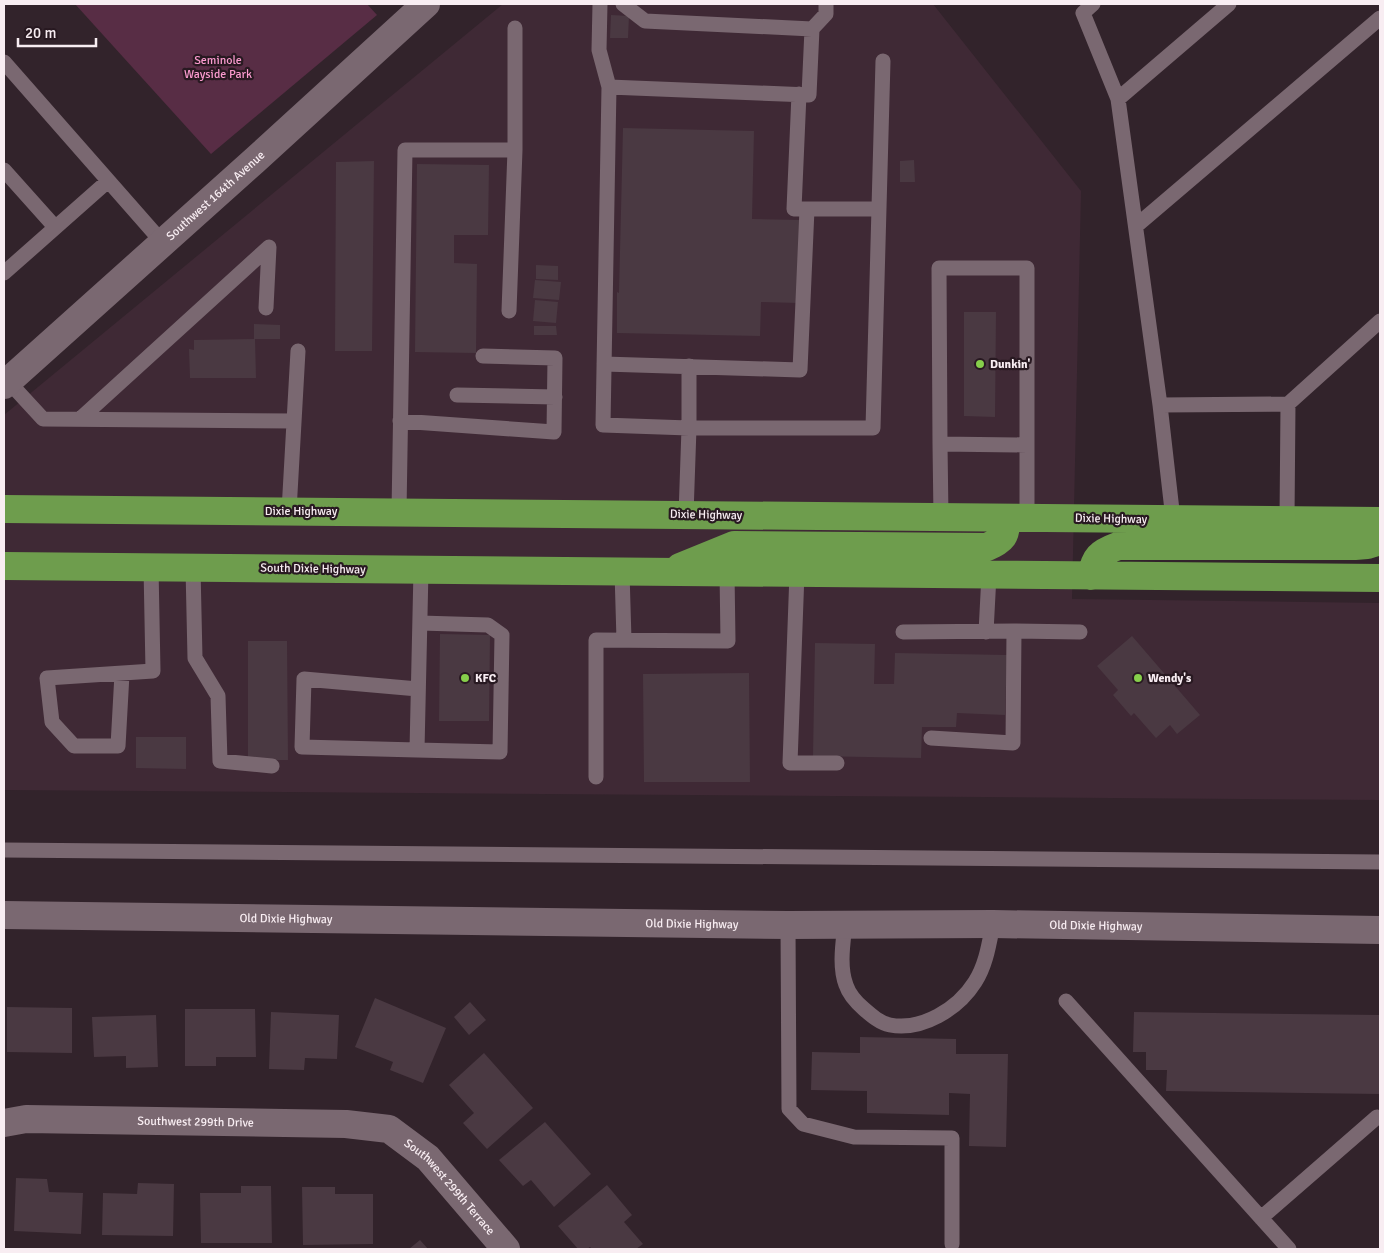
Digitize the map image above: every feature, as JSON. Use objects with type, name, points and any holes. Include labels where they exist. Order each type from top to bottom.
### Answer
[{"type":"highway","points":[[4,509],[31,510]]},
{"type":"highway","name":"Dixie Highway","points":[[31,510],[1380,521]]},
{"type":"highway","points":[[4,529],[31,510]]},
{"type":"highway","points":[[667,572],[734,545],[987,546],[1001,540],[1017,518]]},
{"type":"highway","points":[[1091,576],[1094,561],[1103,551],[1118,546],[1346,546],[1367,545],[1380,541]]},
{"type":"highway","name":"South Dixie Highway","points":[[4,566],[622,572]]},
{"type":"highway","points":[[622,572],[1380,578]]},
{"type":"street","name":"Southwest 164th Avenue","points":[[6,383],[163,244],[426,4]]},
{"type":"street","name":"Old Dixie Highway","points":[[4,915],[788,925],[993,924],[1380,930]]},
{"type":"street","name":"Southwest 299th Drive","points":[[4,1123],[26,1119],[346,1124],[390,1129]]},
{"type":"street","name":"Southwest 299th Terrace","points":[[390,1129],[428,1158],[506,1249]]},
{"type":"lane","points":[[600,4],[599,50],[609,87],[603,425],[689,428],[873,428],[883,61]]},
{"type":"lane","points":[[623,4],[645,21],[812,29]]},
{"type":"lane","points":[[609,87],[808,94],[812,29],[826,14],[826,4]]},
{"type":"lane","points":[[1093,4],[1082,13],[1118,99],[1160,405],[1173,519]]},
{"type":"lane","points":[[1118,99],[1229,4]]},
{"type":"lane","points":[[1136,226],[1380,18]]},
{"type":"lane","points":[[509,311],[516,150],[515,28]]},
{"type":"lane","points":[[4,62],[163,244]]},
{"type":"lane","points":[[798,94],[794,209],[879,209]]},
{"type":"lane","points":[[399,512],[405,150],[516,150]]},
{"type":"lane","points":[[4,170],[56,227]]},
{"type":"lane","points":[[4,273],[108,181]]},
{"type":"lane","points":[[604,364],[800,370],[807,209]]},
{"type":"lane","points":[[80,419],[269,248],[266,308]]},
{"type":"lane","points":[[941,517],[939,268],[1027,268],[1027,445],[1017,518]]},
{"type":"lane","points":[[1160,405],[1288,404],[1380,321]]},
{"type":"lane","points":[[289,511],[298,351]]},
{"type":"lane","points":[[400,421],[554,432],[556,358],[483,356]]},
{"type":"lane","points":[[686,514],[689,366]]},
{"type":"lane","points":[[6,383],[43,419],[294,421]]},
{"type":"lane","points":[[457,395],[555,396]]},
{"type":"lane","points":[[1287,520],[1288,404]]},
{"type":"lane","points":[[940,444],[1027,445]]},
{"type":"lane","points":[[122,674],[118,746],[74,746],[52,722],[47,678],[153,671],[151,567]]},
{"type":"lane","points":[[193,568],[195,658],[218,696],[220,761],[272,766]]},
{"type":"lane","points":[[417,750],[421,570]]},
{"type":"lane","points":[[622,572],[624,640]]},
{"type":"lane","points":[[596,777],[596,640],[728,641],[727,572]]},
{"type":"lane","points":[[797,573],[790,763],[837,763]]},
{"type":"lane","points":[[986,632],[989,575]]},
{"type":"lane","points":[[418,689],[304,679],[302,747],[500,752],[502,635],[488,625],[420,623]]},
{"type":"lane","points":[[931,738],[1013,743],[1014,631]]},
{"type":"lane","points":[[903,632],[1080,632]]},
{"type":"lane","points":[[4,850],[1380,862]]},
{"type":"lane","points":[[845,924],[842,956],[846,985],[858,1004],[875,1018],[890,1025],[914,1025],[937,1017],[958,1001],[975,983],[985,960],[993,924]]},
{"type":"lane","points":[[788,925],[789,1109],[803,1124],[854,1137],[952,1138],[952,1244]]},
{"type":"lane","points":[[1066,1001],[1289,1249]]},
{"type":"lane","points":[[1261,1218],[1377,1117]]},
{"type":"shaded area","points":[[503,4],[933,4],[1081,191],[1072,599],[1380,603],[1380,800],[4,790],[4,415]]},
{"type":"green space","name":"Seminole Wayside Park","points":[[75,4],[367,4],[377,15],[211,154]]},
{"type":"building","points":[[611,15],[629,16],[628,38],[610,38]]},
{"type":"building","points":[[623,128],[754,131],[752,219],[801,220],[799,303],[761,302],[760,336],[617,333]]},
{"type":"building","points":[[914,160],[915,182],[900,182],[900,161]]},
{"type":"building","points":[[374,161],[372,351],[335,351],[336,162]]},
{"type":"building","points":[[417,164],[489,165],[488,235],[454,235],[454,263],[477,264],[476,353],[415,352]]},
{"type":"building","points":[[536,265],[558,266],[558,280],[536,279]]},
{"type":"building","points":[[535,280],[561,282],[559,300],[533,298]]},
{"type":"building","points":[[535,300],[558,302],[556,323],[533,321]]},
{"type":"building","name":"Dunkin'","points":[[964,312],[996,312],[995,417],[964,416]]},
{"type":"building","points":[[254,324],[280,325],[280,339],[254,339]]},
{"type":"building","points":[[534,326],[556,326],[557,335],[534,335]]},
{"type":"building","points":[[255,339],[256,378],[190,378],[189,349],[194,350],[194,340]]},
{"type":"building","name":"KFC","points":[[440,634],[490,635],[489,721],[439,721]]},
{"type":"building","name":"Wendy's","points":[[1132,636],[1200,715],[1177,734],[1170,725],[1156,738],[1134,713],[1131,716],[1113,695],[1118,690],[1097,666]]},
{"type":"building","points":[[248,641],[287,641],[288,760],[248,760]]},
{"type":"building","points":[[815,643],[875,644],[874,684],[894,684],[895,653],[1007,655],[1005,715],[957,713],[956,727],[922,727],[921,758],[813,756]]},
{"type":"building","points":[[749,673],[750,782],[644,782],[643,674]]},
{"type":"building","points":[[136,737],[186,737],[186,769],[136,768]]},
{"type":"building","points":[[375,998],[446,1028],[423,1083],[390,1070],[393,1062],[355,1047]]},
{"type":"building","points":[[470,1002],[486,1020],[469,1035],[454,1017]]},
{"type":"building","points":[[7,1007],[72,1008],[72,1053],[7,1052]]},
{"type":"building","points":[[185,1009],[255,1009],[256,1057],[216,1057],[216,1066],[185,1066]]},
{"type":"building","points":[[271,1012],[339,1015],[337,1059],[305,1058],[304,1070],[269,1069]]},
{"type":"building","points":[[1134,1012],[1380,1015],[1380,1094],[1166,1091],[1167,1070],[1146,1070],[1146,1052],[1133,1052]]},
{"type":"building","points":[[156,1015],[158,1067],[126,1068],[126,1056],[94,1057],[92,1017]]},
{"type":"building","points":[[860,1037],[956,1039],[956,1054],[1008,1054],[1006,1147],[969,1146],[970,1094],[949,1093],[949,1115],[867,1113],[867,1091],[811,1090],[812,1052],[860,1053]]},
{"type":"building","points":[[484,1053],[533,1108],[487,1149],[463,1123],[474,1113],[449,1085]]},
{"type":"building","points":[[545,1122],[591,1174],[554,1207],[531,1180],[523,1186],[499,1160]]},
{"type":"building","points":[[16,1178],[47,1179],[49,1192],[83,1193],[81,1234],[14,1231]]},
{"type":"building","points":[[138,1183],[174,1184],[173,1236],[102,1235],[103,1193],[137,1194]]},
{"type":"building","points":[[607,1185],[632,1215],[624,1222],[643,1244],[636,1249],[592,1249],[590,1247],[578,1249],[558,1226]]},
{"type":"building","points":[[241,1186],[271,1186],[272,1243],[201,1243],[200,1193],[241,1193]]},
{"type":"building","points":[[302,1187],[335,1187],[335,1194],[373,1194],[373,1244],[303,1245]]},
{"type":"building","points":[[420,1240],[428,1249],[409,1249]]},
{"type":"place","name":"Dunkin'","points":[[980,364]]},
{"type":"place","name":"KFC","points":[[465,678]]},
{"type":"place","name":"Wendy's","points":[[1138,678]]}]
